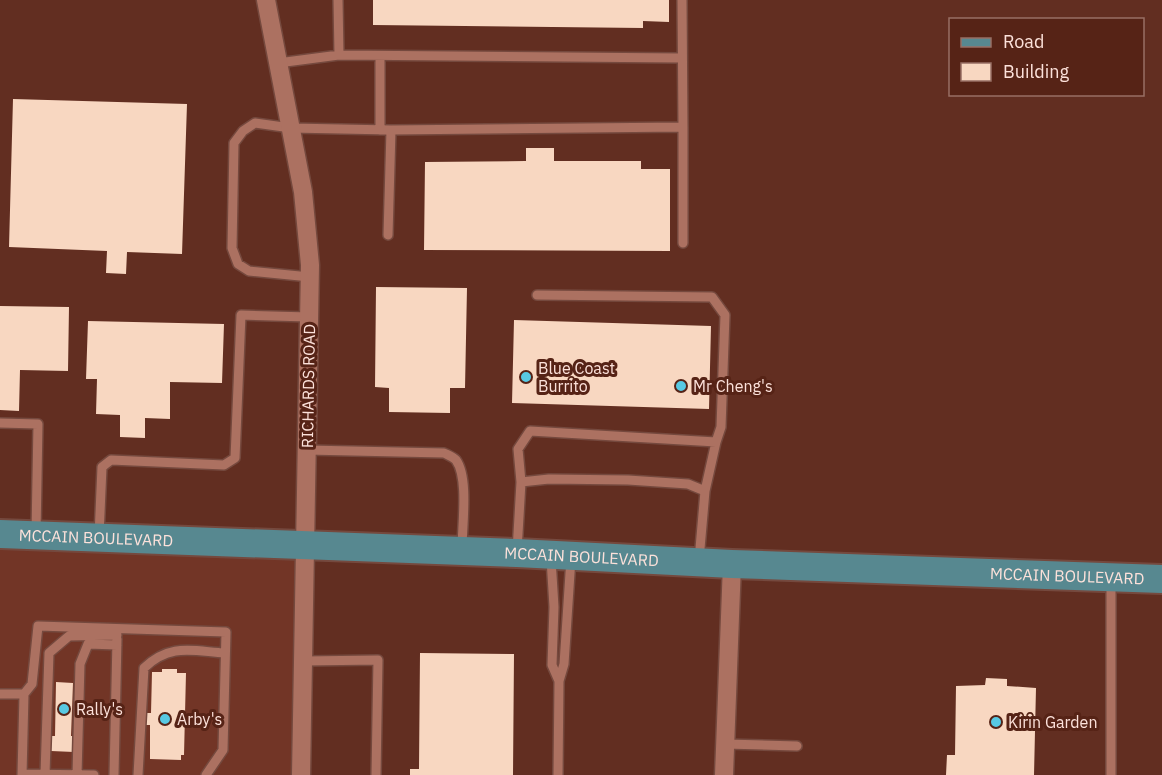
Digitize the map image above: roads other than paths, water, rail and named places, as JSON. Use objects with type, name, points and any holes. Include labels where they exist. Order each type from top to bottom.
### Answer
[{"type":"main road","name":"MCCAIN BOULEVARD","points":[[0,534],[1162,579]]},
{"type":"street","name":"RICHARDS ROAD","points":[[266,0],[303,192],[310,277],[301,775]]},
{"type":"street","points":[[724,775],[732,564]]},
{"type":"lane","points":[[338,0],[339,56]]},
{"type":"lane","points":[[682,0],[684,243]]},
{"type":"lane","points":[[278,63],[339,56],[681,58]]},
{"type":"lane","points":[[380,56],[380,130]]},
{"type":"lane","points":[[310,277],[249,271],[238,264],[232,248],[234,143],[243,131],[255,123],[291,128],[380,130],[683,127]]},
{"type":"lane","points":[[388,235],[391,130]]},
{"type":"lane","points":[[537,295],[712,297],[725,315],[721,427],[705,491],[699,562]]},
{"type":"lane","points":[[99,538],[102,467],[111,460],[224,465],[235,458],[241,315],[309,317]]},
{"type":"lane","points":[[0,423],[38,424],[36,536]]},
{"type":"lane","points":[[517,554],[521,482],[518,448],[530,431],[716,442]]},
{"type":"lane","points":[[307,450],[444,453],[455,459],[463,486],[462,551]]},
{"type":"lane","points":[[521,482],[549,479],[628,480],[688,484],[705,491]]},
{"type":"lane","points":[[560,681],[552,666],[554,607],[561,555]]},
{"type":"lane","points":[[558,775],[560,681],[564,664],[561,555]]},
{"type":"lane","points":[[1111,577],[1111,775]]},
{"type":"lane","points":[[94,775],[22,774],[24,694],[32,684],[38,626],[117,636]]},
{"type":"lane","points":[[45,774],[49,653],[69,636],[226,632],[223,750],[207,775]]},
{"type":"lane","points":[[77,775],[80,664],[88,644],[117,636]]},
{"type":"lane","points":[[114,775],[117,636]]},
{"type":"lane","points":[[138,775],[144,668],[155,657],[173,650],[225,653]]},
{"type":"lane","points":[[304,661],[378,660],[376,775]]},
{"type":"lane","points":[[0,693],[24,694]]},
{"type":"lane","points":[[725,744],[797,746]]},
{"type":"place","name":"Blue Coast Burrito","points":[[526,377]]},
{"type":"place","name":"Mr Cheng's","points":[[681,386]]},
{"type":"place","name":"Rally's","points":[[64,709]]},
{"type":"place","name":"Arby's","points":[[165,719]]},
{"type":"place","name":"Kirin Garden","points":[[996,722]]}]
